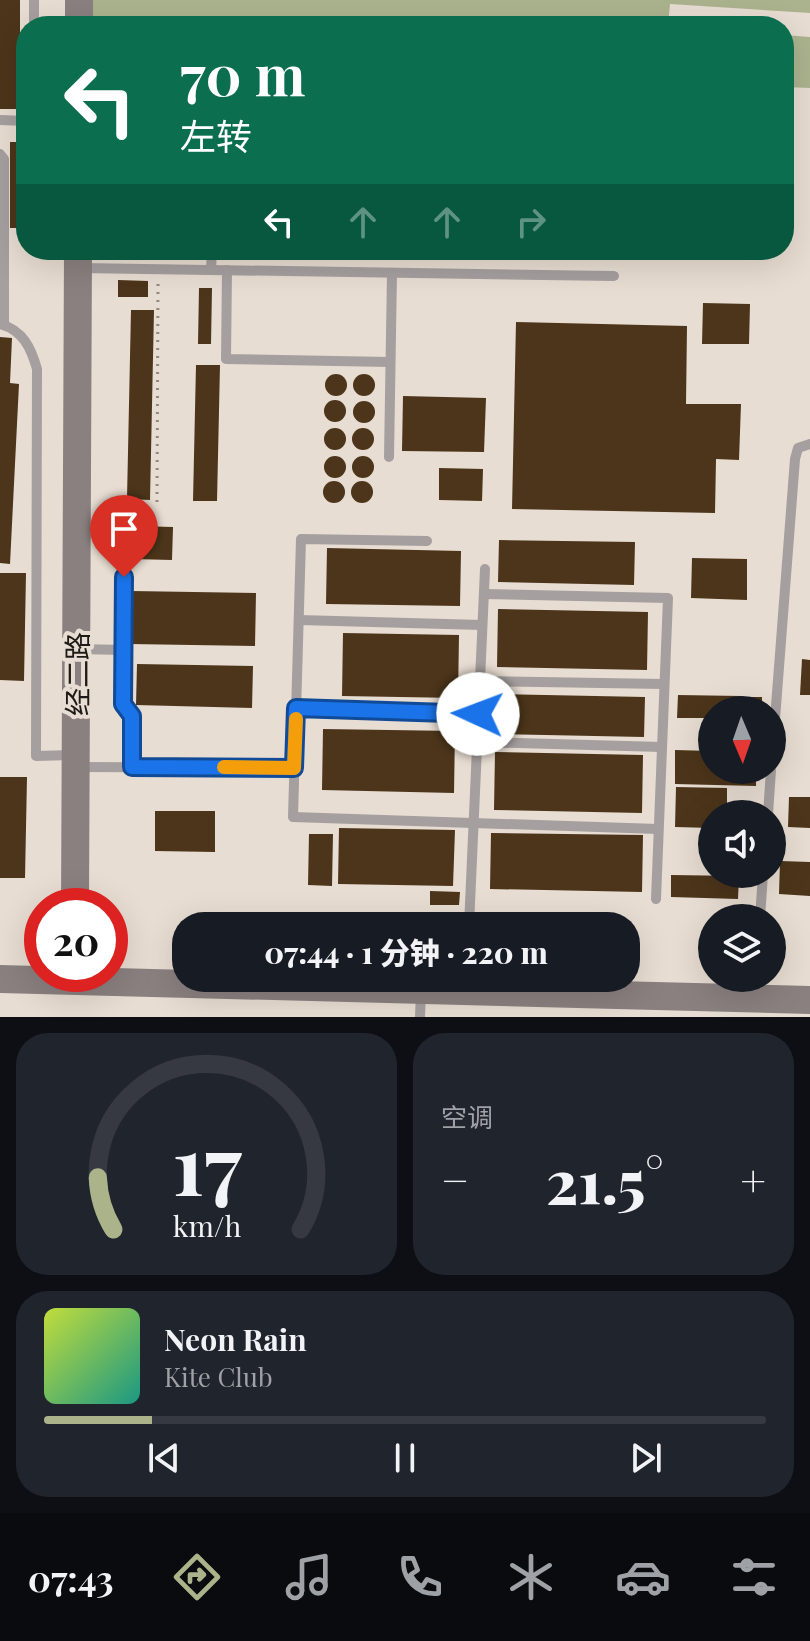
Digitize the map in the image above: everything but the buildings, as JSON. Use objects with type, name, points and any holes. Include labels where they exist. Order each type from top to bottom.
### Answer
[{"type":"street","name":"经二路","points":[[75,888],[78,260]]},
{"type":"street","points":[[0,979],[24,978]]},
{"type":"street","points":[[128,981],[421,1003],[447,992]]},
{"type":"street","points":[[640,986],[698,987]]},
{"type":"street","points":[[773,992],[810,1000]]},
{"type":"lane","points":[[0,154],[4,159],[2,324],[18,332],[30,347],[37,369],[36,756],[132,767],[294,768]]},
{"type":"lane","points":[[85,260],[158,270],[614,276]]},
{"type":"lane","points":[[211,270],[212,260]]},
{"type":"lane","points":[[227,270],[226,359],[390,362]]},
{"type":"lane","points":[[389,457],[392,273]]},
{"type":"lane","points":[[777,696],[795,459],[798,448],[810,444]]},
{"type":"lane","points":[[427,541],[301,539],[293,817],[658,829]]},
{"type":"lane","points":[[470,912],[485,569]]},
{"type":"lane","points":[[124,577],[123,704],[132,716],[132,767]]},
{"type":"lane","points":[[484,594],[668,598],[656,899]]},
{"type":"lane","points":[[299,620],[482,625]]},
{"type":"lane","points":[[76,649],[124,650]]},
{"type":"lane","points":[[480,681],[664,684]]},
{"type":"lane","points":[[296,708],[478,714]]},
{"type":"lane","points":[[477,742],[662,747]]},
{"type":"path","points":[[157,502],[158,270]]},
{"type":"green space","points":[[92,0],[810,0],[810,13],[670,4],[669,16],[92,16]]},
{"type":"green space","points":[[794,36],[810,37],[810,88],[794,87]]},
{"type":"slow traffic","points":[[224,767],[294,768],[296,719]]},
{"type":"route","points":[[124,577],[123,704],[132,716],[132,767],[294,768],[296,708],[478,714]]}]
